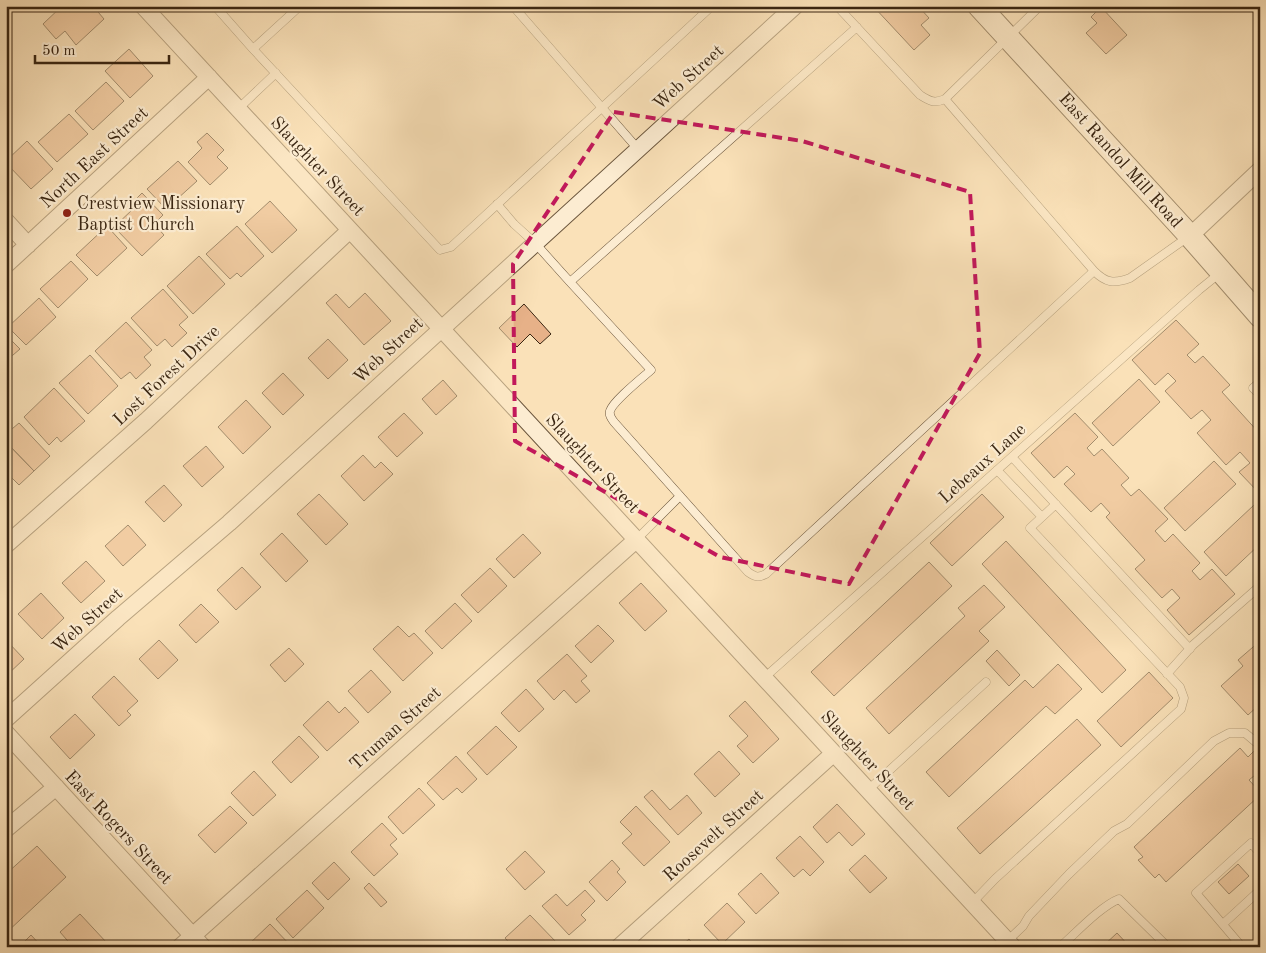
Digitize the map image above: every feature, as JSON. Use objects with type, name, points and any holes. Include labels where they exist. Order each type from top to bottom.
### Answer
[{"type":"main road","name":"East Randol Mill Road","points":[[979,6],[1190,236],[1260,316]]},
{"type":"street","name":"Slaughter Street","points":[[143,6],[972,902],[1007,945]]},
{"type":"street","name":"Web Street","points":[[6,719],[118,618],[229,523],[795,6]]},
{"type":"street","name":"North East Street","points":[[6,266],[209,77]]},
{"type":"street","points":[[1190,236],[1260,170]]},
{"type":"street","points":[[6,220],[28,245]]},
{"type":"street","name":"Lost Forest Drive","points":[[6,545],[146,422],[350,230]]},
{"type":"street","name":"Truman Street","points":[[180,947],[198,941],[636,540]]},
{"type":"street","name":"East Rogers Street","points":[[6,734],[198,941]]},
{"type":"street","name":"Roosevelt Street","points":[[619,947],[834,753]]},
{"type":"street","points":[[6,829],[56,787]]},
{"type":"lane","points":[[215,6],[440,250],[451,247],[712,6]]},
{"type":"lane","points":[[254,49],[300,6]]},
{"type":"lane","points":[[513,6],[638,149]]},
{"type":"lane","points":[[837,6],[920,95],[930,101],[938,102],[945,99],[1040,6]]},
{"type":"lane","points":[[570,282],[857,27]]},
{"type":"lane","points":[[238,109],[276,72]]},
{"type":"lane","points":[[945,99],[1103,279],[1110,282],[1130,278],[1190,236]]},
{"type":"lane","points":[[498,204],[514,224],[535,243],[651,370],[616,403],[611,409],[610,416],[754,577],[766,574],[1094,271]]},
{"type":"lane","name":"Lebeaux Lane","points":[[764,678],[1221,272]]},
{"type":"lane","points":[[1260,382],[1253,388],[1260,395]]},
{"type":"lane","points":[[1012,457],[1190,649]]},
{"type":"lane","points":[[997,470],[1042,517]]},
{"type":"lane","points":[[636,540],[680,496]]},
{"type":"lane","points":[[972,902],[1181,709],[1184,698],[1180,687],[1030,528],[1056,504]]},
{"type":"lane","points":[[1168,674],[1190,649],[1260,586]]},
{"type":"lane","points":[[868,790],[986,682]]},
{"type":"lane","points":[[1007,945],[1029,916],[1069,874],[1114,831],[1127,824],[1214,741],[1229,733],[1245,733],[1259,745]]},
{"type":"lane","points":[[1242,947],[1196,893],[1251,844],[1260,853]]},
{"type":"lane","points":[[1223,924],[1260,890]]},
{"type":"lane","points":[[1060,947],[1102,910],[1119,899],[1168,947]]},
{"type":"highlighted area","points":[[614,112],[802,141],[970,192],[980,353],[849,584],[720,557],[515,441],[513,264]]},
{"type":"building","points":[[62,6],[93,6],[104,19],[76,45],[65,31],[56,39],[43,24]]},
{"type":"building","points":[[873,6],[918,6],[929,18],[921,25],[930,35],[914,50]]},
{"type":"building","points":[[1101,7],[1127,35],[1106,54],[1086,33],[1097,23],[1091,17]]},
{"type":"building","points":[[129,49],[153,76],[130,98],[105,71]]},
{"type":"building","points":[[106,82],[124,101],[93,130],[75,111]]},
{"type":"building","points":[[69,114],[88,134],[57,162],[38,142]]},
{"type":"building","points":[[207,133],[224,150],[217,157],[228,168],[210,185],[188,162],[202,148],[197,142]]},
{"type":"building","points":[[27,141],[53,169],[31,189],[6,163]]},
{"type":"building","points":[[178,161],[197,181],[166,209],[147,189]]},
{"type":"building","points":[[142,193],[163,215],[154,224],[164,235],[142,256],[114,227],[133,209],[130,205]]},
{"type":"building","points":[[270,201],[297,230],[272,253],[245,224]]},
{"type":"building","points":[[107,226],[127,248],[97,276],[76,255]]},
{"type":"building","points":[[237,226],[264,256],[241,277],[237,273],[230,279],[206,254]]},
{"type":"building","points":[[199,256],[225,284],[193,314],[167,286]]},
{"type":"building","points":[[71,261],[88,279],[58,308],[40,289]]},
{"type":"building","points":[[163,289],[188,317],[179,325],[187,333],[172,347],[165,339],[157,346],[131,318]]},
{"type":"building","points":[[365,293],[391,321],[364,345],[326,303],[336,294],[349,308]]},
{"type":"building","points":[[39,298],[56,317],[26,345],[8,327]]},
{"type":"building","points":[[524,304],[551,334],[540,344],[530,334],[517,347],[499,328]]},
{"type":"building","points":[[1176,320],[1199,344],[1187,355],[1195,363],[1203,356],[1230,385],[1222,392],[1260,434],[1260,494],[1239,472],[1250,463],[1240,452],[1226,465],[1197,433],[1211,420],[1202,410],[1191,419],[1165,391],[1176,381],[1168,373],[1155,385],[1132,360]]},
{"type":"building","points":[[126,322],[152,350],[144,357],[151,365],[136,379],[130,372],[121,379],[95,351]]},
{"type":"building","points":[[6,335],[20,349],[6,361]]},
{"type":"building","points":[[328,339],[348,360],[328,379],[308,358]]},
{"type":"building","points":[[90,355],[118,386],[88,414],[59,383]]},
{"type":"building","points":[[283,373],[304,395],[283,415],[262,393]]},
{"type":"building","points":[[1139,379],[1160,402],[1113,446],[1092,423]]},
{"type":"building","points":[[443,380],[457,396],[436,415],[422,399]]},
{"type":"building","points":[[54,388],[85,421],[61,442],[57,437],[49,445],[24,417]]},
{"type":"building","points":[[246,400],[271,427],[243,454],[218,427]]},
{"type":"building","points":[[404,413],[423,433],[397,457],[378,437]]},
{"type":"building","points":[[1075,413],[1098,437],[1087,448],[1094,456],[1102,449],[1129,478],[1121,485],[1131,496],[1139,489],[1168,519],[1155,531],[1165,542],[1173,534],[1200,563],[1192,571],[1200,580],[1212,569],[1235,594],[1189,635],[1167,610],[1180,598],[1172,589],[1162,598],[1135,569],[1145,560],[1106,517],[1110,513],[1101,503],[1091,512],[1064,484],[1075,474],[1067,466],[1054,478],[1031,453]]},
{"type":"building","points":[[19,423],[50,456],[34,471],[6,442],[6,434]]},
{"type":"building","points":[[6,442],[34,471],[19,485],[6,472]]},
{"type":"building","points":[[206,446],[224,467],[202,487],[183,466]]},
{"type":"building","points":[[363,455],[375,468],[381,462],[393,474],[364,501],[341,476]]},
{"type":"building","points":[[1214,461],[1236,484],[1185,531],[1164,508]]},
{"type":"building","points":[[164,485],[182,505],[164,522],[145,502]]},
{"type":"building","points":[[319,494],[348,524],[326,545],[297,514]]},
{"type":"building","points":[[982,494],[1004,517],[952,566],[930,543]]},
{"type":"building","points":[[1254,505],[1260,511],[1260,544],[1226,576],[1204,552]]},
{"type":"building","points":[[128,525],[146,545],[123,566],[105,546]]},
{"type":"building","points":[[282,533],[308,561],[286,582],[260,554]]},
{"type":"building","points":[[523,534],[541,553],[514,578],[496,559]]},
{"type":"building","points":[[1006,541],[1126,670],[1102,693],[982,564]]},
{"type":"building","points":[[86,561],[105,581],[81,603],[62,583]]},
{"type":"building","points":[[929,562],[952,586],[834,696],[811,672]]},
{"type":"building","points":[[242,567],[261,587],[236,610],[217,590]]},
{"type":"building","points":[[490,568],[507,586],[478,613],[461,595]]},
{"type":"building","points":[[641,583],[667,611],[645,631],[619,603]]},
{"type":"building","points":[[984,585],[1005,607],[979,631],[989,641],[889,734],[866,708],[965,616],[958,608]]},
{"type":"building","points":[[41,593],[64,618],[42,639],[18,614]]},
{"type":"building","points":[[455,603],[472,621],[442,649],[425,631]]},
{"type":"building","points":[[201,604],[219,622],[196,643],[179,625]]},
{"type":"building","points":[[598,625],[614,641],[591,663],[575,646]]},
{"type":"building","points":[[398,626],[409,637],[414,633],[433,653],[403,681],[373,649]]},
{"type":"building","points":[[6,640],[24,659],[6,676]]},
{"type":"building","points":[[159,640],[178,660],[158,679],[139,659]]},
{"type":"building","points":[[1260,641],[1260,704],[1248,715],[1221,686],[1243,666],[1238,660]]},
{"type":"building","points":[[289,648],[304,664],[285,682],[270,665]]},
{"type":"building","points":[[997,650],[1020,675],[1009,686],[986,661]]},
{"type":"building","points":[[567,654],[587,676],[581,681],[590,691],[576,703],[564,690],[554,700],[537,681]]},
{"type":"building","points":[[1058,664],[1082,689],[1055,714],[1046,706],[949,797],[926,772],[1025,680],[1033,688]]},
{"type":"building","points":[[371,670],[391,692],[368,713],[348,691]]},
{"type":"building","points":[[1149,672],[1173,698],[1121,747],[1097,721]]},
{"type":"building","points":[[114,676],[138,701],[127,711],[131,715],[119,726],[92,697]]},
{"type":"building","points":[[526,689],[544,709],[519,732],[501,713]]},
{"type":"building","points":[[328,701],[339,713],[345,707],[359,722],[327,751],[303,725]]},
{"type":"building","points":[[745,701],[779,739],[753,763],[737,746],[748,736],[729,716]]},
{"type":"building","points":[[75,714],[95,735],[70,759],[50,737]]},
{"type":"building","points":[[1077,719],[1101,745],[980,854],[957,828]]},
{"type":"building","points":[[496,726],[517,747],[487,775],[467,753]]},
{"type":"building","points":[[299,736],[319,757],[291,783],[272,762]]},
{"type":"building","points":[[1240,748],[1248,757],[1256,749],[1260,753],[1260,765],[1258,767],[1260,771],[1249,780],[1260,792],[1260,795],[1166,882],[1159,874],[1155,878],[1138,860],[1143,857],[1134,847]]},
{"type":"building","points":[[719,751],[740,774],[715,797],[694,774]]},
{"type":"building","points":[[456,756],[477,779],[462,793],[457,788],[443,800],[427,783]]},
{"type":"building","points":[[254,771],[276,795],[253,816],[231,793]]},
{"type":"building","points":[[419,788],[435,805],[403,834],[388,817]]},
{"type":"building","points":[[652,790],[670,810],[687,795],[702,813],[678,835],[644,797]]},
{"type":"building","points":[[837,804],[865,834],[852,846],[839,832],[827,843],[813,827]]},
{"type":"building","points":[[230,806],[247,823],[215,853],[198,835]]},
{"type":"building","points":[[636,806],[670,842],[644,866],[622,843],[632,834],[620,822]]},
{"type":"building","points":[[382,823],[397,839],[390,845],[398,854],[374,876],[351,852]]},
{"type":"building","points":[[800,836],[824,862],[810,876],[803,869],[794,877],[776,858]]},
{"type":"building","points":[[37,846],[66,877],[6,933],[6,874]]},
{"type":"building","points":[[525,851],[545,872],[525,890],[506,869]]},
{"type":"building","points":[[865,855],[887,878],[870,893],[849,870]]},
{"type":"building","points":[[612,860],[620,869],[617,872],[626,882],[607,901],[589,882]]},
{"type":"building","points":[[334,862],[350,879],[328,900],[312,883]]},
{"type":"building","points":[[1238,864],[1249,876],[1229,894],[1218,882]]},
{"type":"building","points":[[761,873],[779,893],[756,914],[738,894]]},
{"type":"building","points":[[369,883],[387,902],[381,907],[364,888]]},
{"type":"building","points":[[307,890],[324,908],[293,938],[276,919]]},
{"type":"building","points":[[585,890],[595,901],[581,915],[586,920],[569,935],[542,906],[556,894],[567,906]]},
{"type":"building","points":[[727,903],[745,922],[722,944],[704,925]]},
{"type":"building","points":[[80,914],[107,943],[103,947],[73,947],[60,932]]},
{"type":"building","points":[[530,915],[558,944],[555,947],[513,947],[505,938]]},
{"type":"building","points":[[270,924],[292,947],[246,947]]},
{"type":"building","points":[[1117,933],[1130,947],[1102,947]]},
{"type":"building","points":[[31,935],[42,947],[19,947]]},
{"type":"building","points":[[689,939],[696,947],[680,947]]},
{"type":"place","name":"Crestview Missionary Baptist Church","points":[[67,213]]}]
